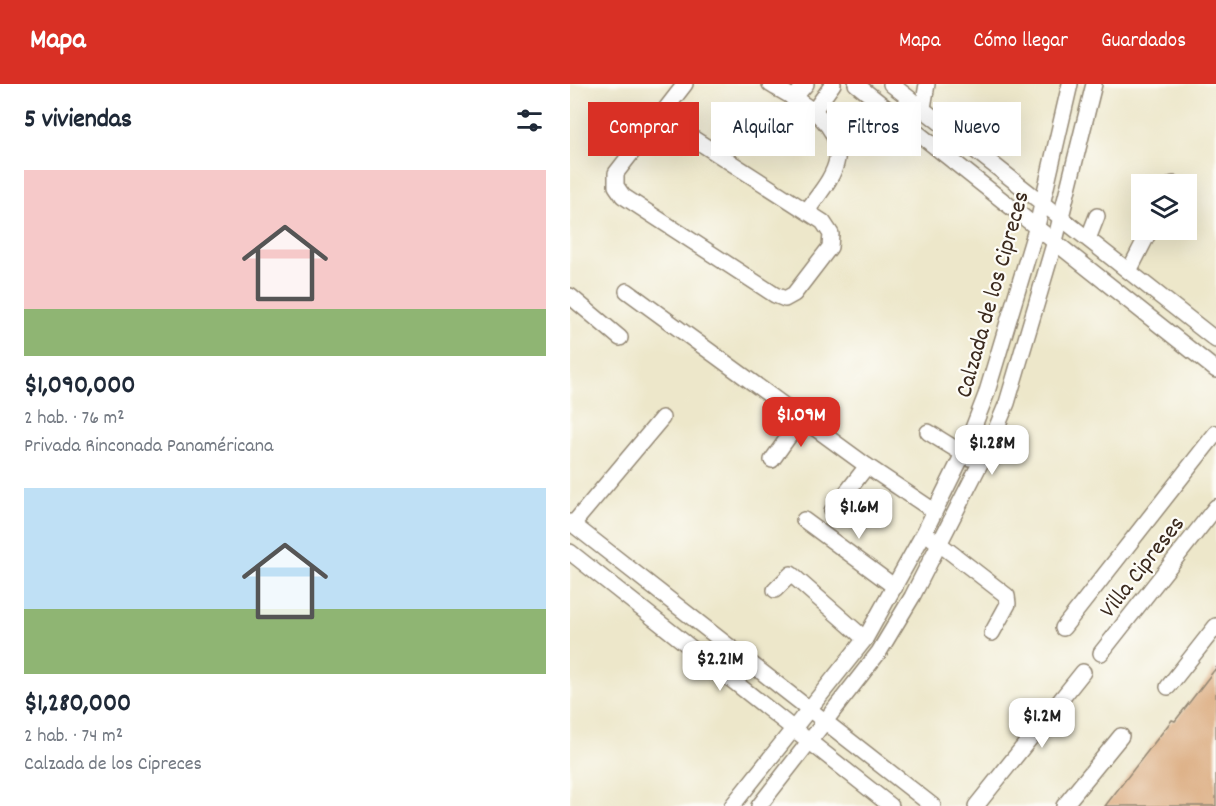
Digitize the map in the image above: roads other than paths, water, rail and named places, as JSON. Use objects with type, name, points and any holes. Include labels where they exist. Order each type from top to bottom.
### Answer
[{"type":"street","points":[[671,102],[685,84]]},
{"type":"street","points":[[770,84],[798,102]]},
{"type":"street","points":[[793,99],[806,84]]},
{"type":"street","points":[[815,109],[833,84]]},
{"type":"street","points":[[856,84],[1216,370]]},
{"type":"street","points":[[892,84],[1216,340]]},
{"type":"street","points":[[923,108],[927,84]]},
{"type":"street","name":"Calzada de los Cipreces","points":[[732,806],[865,639],[924,533],[963,454],[986,395],[1037,226],[1070,84]]},
{"type":"street","name":"Calzada de los Cipreces","points":[[759,806],[879,652],[912,597],[980,464],[1006,403],[1055,241],[1094,84]]},
{"type":"street","points":[[807,211],[828,181],[837,159],[836,142],[829,125],[815,114]]},
{"type":"street","points":[[629,156],[616,173],[616,186],[623,195],[775,295],[784,299],[794,294],[830,247],[831,234],[823,222],[699,142]]},
{"type":"street","points":[[1088,239],[1097,216]]},
{"type":"street","points":[[1129,271],[1145,240]]},
{"type":"street","points":[[627,291],[867,466],[934,511]]},
{"type":"street","points":[[570,296],[620,338]]},
{"type":"street","points":[[662,418],[571,523],[933,806]]},
{"type":"street","points":[[772,460],[802,418]]},
{"type":"street","points":[[928,432],[980,464]]},
{"type":"street","points":[[1063,628],[1216,433]]},
{"type":"street","points":[[832,511],[867,466]]},
{"type":"street","name":"Villa Cipreses","points":[[1101,653],[1216,507]]},
{"type":"street","points":[[804,520],[895,587]]},
{"type":"street","points":[[924,533],[1007,596],[1008,604],[992,633]]},
{"type":"street","points":[[588,536],[573,554],[891,806]]},
{"type":"street","points":[[775,590],[791,574],[865,639]]},
{"type":"street","points":[[1168,687],[1216,627]]},
{"type":"street","points":[[976,806],[1083,672]]},
{"type":"street","points":[[1064,806],[1121,736]]}]
